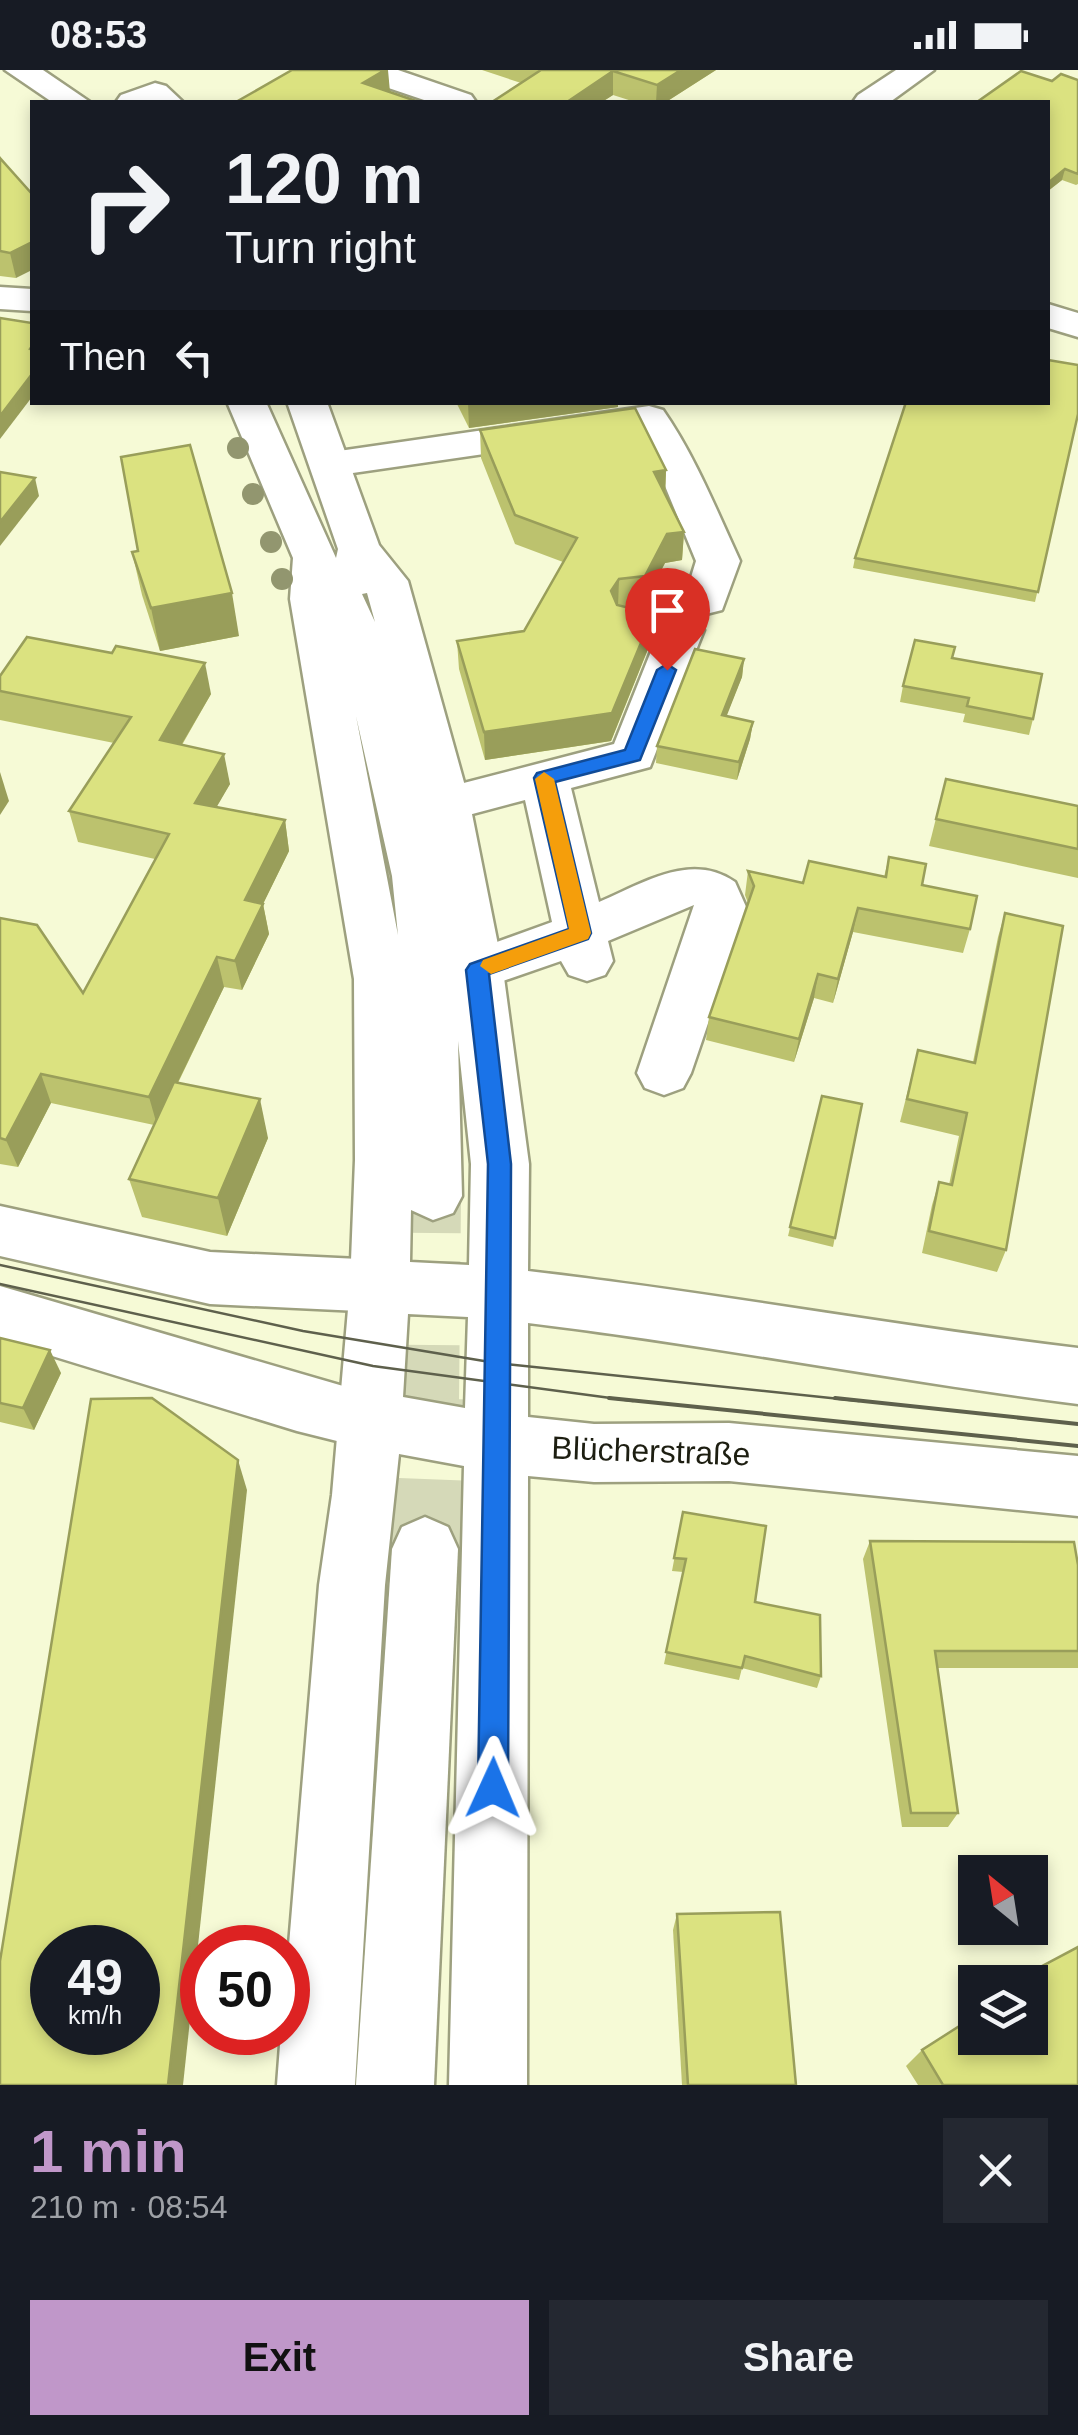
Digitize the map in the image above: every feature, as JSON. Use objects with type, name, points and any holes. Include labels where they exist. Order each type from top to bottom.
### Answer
[{"type":"main road","points":[[20,70],[71,100]]},
{"type":"main road","points":[[367,70],[454,100]]},
{"type":"main road","points":[[871,91],[918,70]]},
{"type":"main road","points":[[0,91],[30,111]]},
{"type":"main road","points":[[137,100],[156,92],[165,100]]},
{"type":"main road","points":[[0,298],[30,300]]},
{"type":"main road","points":[[1050,316],[1078,326]]},
{"type":"main road","points":[[248,405],[336,554],[386,580],[446,804],[477,970],[500,1164],[488,2085]]},
{"type":"main road","points":[[308,405],[332,464],[336,554],[393,763],[418,876],[431,1019],[433,1196]]},
{"type":"main road","points":[[332,464],[650,418],[678,469],[718,561],[706,600]]},
{"type":"main road","points":[[316,2085],[352,1585],[380,1286],[383,1160],[380,978],[312,598],[336,554]]},
{"type":"main road","points":[[446,804],[633,755],[682,630],[635,621]]},
{"type":"main road","points":[[544,778],[584,947]]},
{"type":"main road","points":[[477,970],[584,947],[653,900],[684,887],[703,885],[717,895],[720,909],[664,1073]]},
{"type":"main road","points":[[0,1231],[210,1278],[496,1294],[638,1310],[914,1356],[1078,1376]]},
{"type":"main road","name":"Blücherstraße","points":[[0,1312],[297,1403],[496,1444],[594,1453],[729,1452],[1078,1486]]},
{"type":"main road","points":[[395,2085],[425,1550]]},
{"type":"building","points":[[292,70],[385,70],[363,83],[413,100],[240,100]]},
{"type":"building","points":[[541,70],[681,70],[657,85],[613,71],[570,100],[495,100]]},
{"type":"building","points":[[1021,71],[1052,81],[1061,74],[1078,80],[1078,174],[1065,169],[1050,181],[1050,100],[980,100]]},
{"type":"building","points":[[0,158],[30,192],[30,243],[10,253],[0,251]]},
{"type":"building","points":[[0,318],[30,323],[30,377],[0,416]]},
{"type":"building","points":[[1050,360],[1078,365],[1078,414],[1038,592],[855,558],[905,405],[1050,405]]},
{"type":"building","points":[[635,408],[666,470],[654,472],[684,532],[667,534],[645,576],[619,579],[611,591],[617,605],[642,611],[650,621],[612,713],[484,732],[457,641],[524,631],[577,538],[515,515],[480,430]]},
{"type":"building","points":[[190,445],[232,593],[151,608],[132,552],[138,551],[121,457]]},
{"type":"building","points":[[0,472],[35,478],[0,522]]},
{"type":"building","points":[[27,637],[112,653],[116,646],[205,663],[160,740],[224,754],[195,803],[285,820],[245,900],[263,904],[235,961],[217,957],[149,1097],[41,1074],[6,1140],[0,1138],[0,918],[37,925],[83,993],[169,834],[69,811],[131,717],[0,691],[0,676]]},
{"type":"building","points":[[915,640],[955,647],[952,658],[1042,674],[1033,719],[967,706],[969,698],[903,686]]},
{"type":"building","points":[[695,649],[744,659],[722,715],[753,722],[739,762],[657,746]]},
{"type":"building","points":[[946,779],[1078,806],[1078,849],[936,819]]},
{"type":"building","points":[[889,857],[926,864],[922,885],[977,896],[970,929],[858,908],[838,979],[818,974],[799,1039],[709,1017],[754,886],[748,871],[803,883],[809,861],[886,877]]},
{"type":"building","points":[[1005,913],[1063,926],[1006,1250],[929,1231],[939,1182],[952,1185],[967,1113],[907,1099],[918,1050],[975,1063]]},
{"type":"building","points":[[174,1082],[260,1099],[218,1198],[129,1179]]},
{"type":"building","points":[[822,1096],[862,1104],[835,1238],[790,1227]]},
{"type":"building","points":[[0,1338],[50,1350],[23,1408],[0,1403]]},
{"type":"building","points":[[152,1398],[238,1460],[186,1925],[180,1925],[180,1978],[168,2085],[0,2085],[0,1961],[91,1399]]},
{"type":"building","points":[[683,1512],[766,1526],[755,1602],[820,1615],[821,1676],[745,1656],[742,1668],[666,1652],[686,1559],[674,1558]]},
{"type":"building","points":[[870,1541],[1074,1542],[1078,1565],[1078,1651],[935,1651],[958,1813],[911,1813]]},
{"type":"building","points":[[780,1912],[796,2085],[688,2085],[677,1914]]},
{"type":"building","points":[[1078,1947],[1078,2085],[943,2085],[922,2050],[958,2027],[958,2055],[1048,2055],[1048,1965],[1044,1965]]},
{"type":"tunnel","points":[[431,1401],[433,1196]]},
{"type":"tunnel","points":[[425,1549],[431,1398]]},
{"type":"tram line","points":[[0,1265],[303,1331],[496,1363],[859,1401]]},
{"type":"tram line","points":[[0,1284],[373,1366],[616,1399]]},
{"type":"tram line","points":[[609,1398],[616,1399]]},
{"type":"tram line","points":[[835,1398],[1078,1424]]},
{"type":"tram line","points":[[616,1399],[1078,1446]]},
{"type":"tram line","points":[[616,1399],[633,1401]]},
{"type":"slow traffic","points":[[491,966],[580,933],[544,779]]},
{"type":"route","points":[[493,1788],[500,1164],[477,970],[511,961],[580,933],[544,778],[633,755],[667,670]]}]
